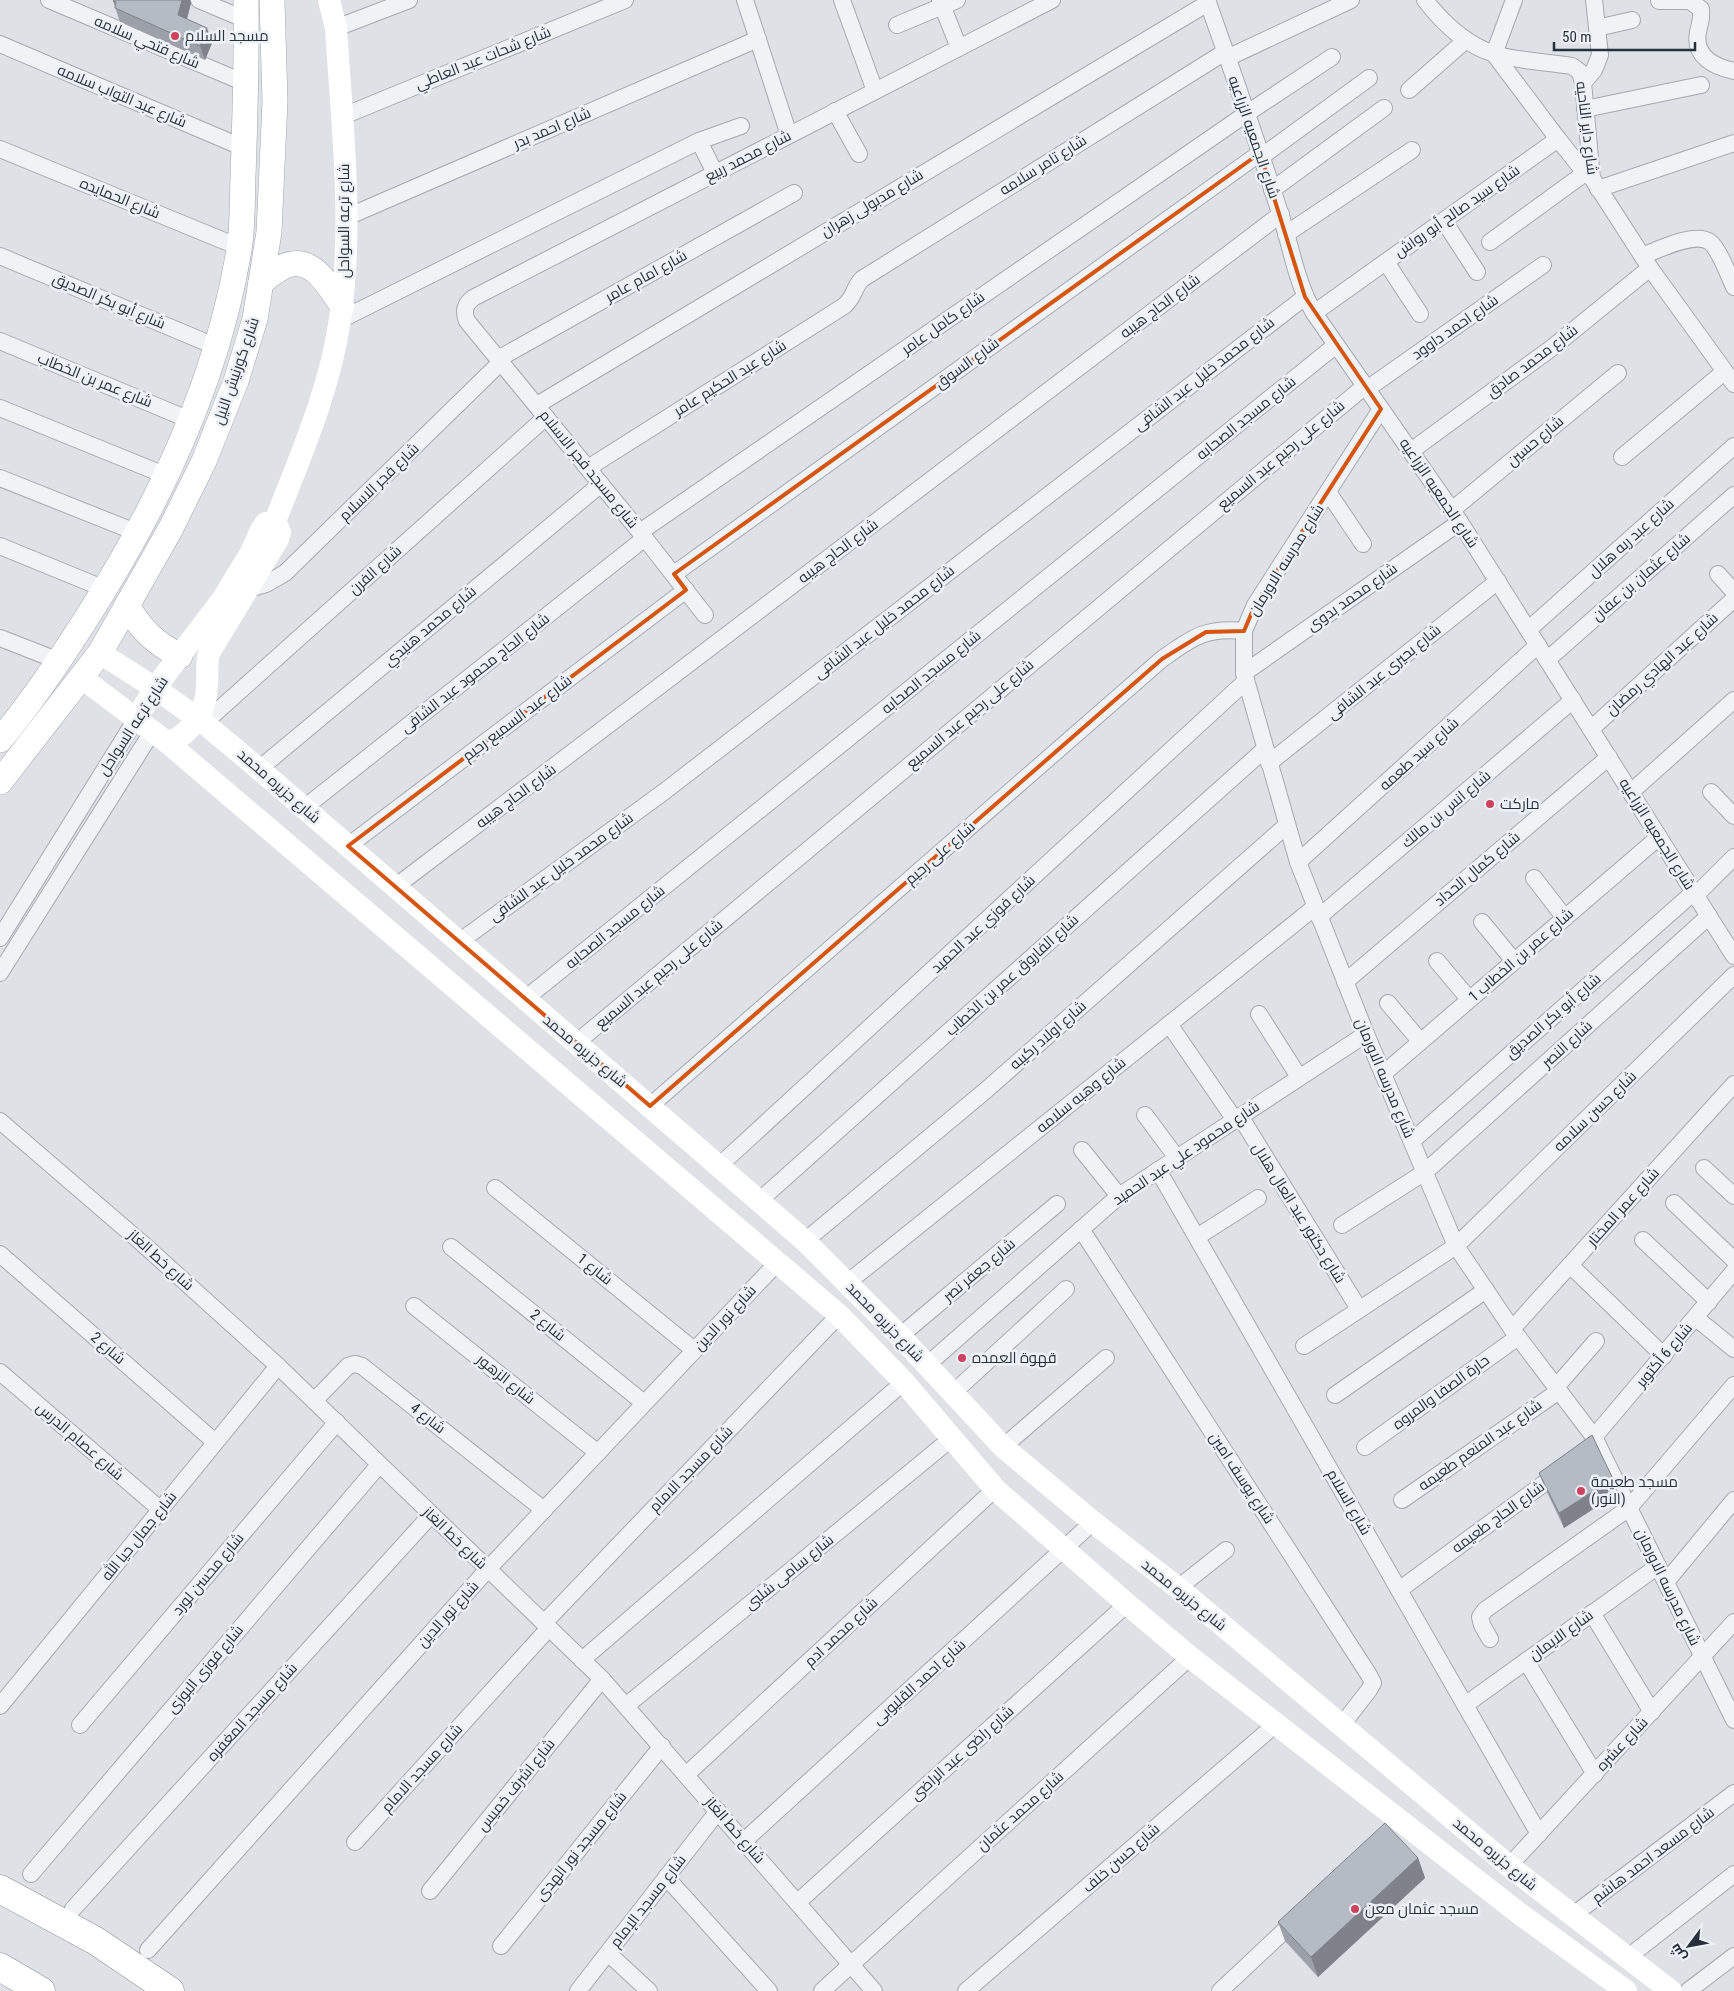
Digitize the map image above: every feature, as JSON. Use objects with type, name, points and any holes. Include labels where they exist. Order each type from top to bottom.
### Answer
[{"type":"highway","points":[[0,1889],[96,1941],[170,1991]]},
{"type":"highway","points":[[0,1967],[41,1991]]},
{"type":"main road","name":"شارع كورنيش النيل","points":[[0,782],[100,653],[171,528],[204,461],[236,381],[255,319],[269,232],[275,101],[272,0]]},
{"type":"main road","name":"شارع ترعه السواحل","points":[[274,524],[308,436],[328,377],[341,313],[347,216],[336,28],[329,0]]},
{"type":"main road","name":"شارع ترعه السواحل","points":[[336,28],[344,0]]},
{"type":"main road","name":"شارع كورنيش النيل","points":[[3,732],[59,661],[138,533],[167,476],[218,347],[239,247],[244,148],[246,10]]},
{"type":"main road","points":[[261,282],[280,269],[292,264],[307,265],[319,274],[341,313]]},
{"type":"main road","name":"شارع ترعه السواحل","points":[[274,524],[279,528],[279,536],[248,589],[209,653],[206,696],[200,721],[188,731],[152,731],[155,688],[222,600],[236,578],[263,526],[274,524]]},
{"type":"main road","points":[[128,605],[144,630],[160,645],[180,656]]},
{"type":"main road","name":"شارع جزيره محمد","points":[[100,653],[155,688],[200,721],[259,769],[759,1201],[805,1242],[900,1336],[1003,1447],[1178,1588],[1539,1891],[1670,1991]]},
{"type":"main road","name":"شارع جزيره محمد","points":[[82,678],[152,731],[839,1315],[904,1382],[995,1489],[1127,1604],[1190,1657],[1276,1724],[1394,1828],[1520,1914],[1626,1991]]},
{"type":"main road","points":[[521,1044],[543,1016]]},
{"type":"main road","points":[[1520,1914],[1539,1891]]},
{"type":"street","name":"شارع فتحي سلامه","points":[[48,0],[245,83]]},
{"type":"street","points":[[198,0],[246,10]]},
{"type":"street","points":[[336,28],[409,0]]},
{"type":"street","name":"شارع شحات عبد العاطي","points":[[341,117],[625,0]]},
{"type":"street","points":[[745,0],[790,135]]},
{"type":"street","points":[[842,0],[875,91]]},
{"type":"street","name":"شارع محمد ربيع","points":[[471,325],[465,316],[465,310],[466,305],[473,298],[1052,0]]},
{"type":"street","name":"شارع تامر سلامه","points":[[862,279],[1226,55],[1351,0]]},
{"type":"street","name":"شارع داير الناحيه","points":[[1425,0],[1435,13],[1466,40],[1494,54],[1572,66],[1580,72],[1583,82],[1592,180],[1646,262],[1729,378]]},
{"type":"street","points":[[1514,0],[1494,54],[1558,139],[1592,180]]},
{"type":"street","points":[[1583,82],[1594,70],[1600,55],[1594,0]]},
{"type":"street","name":"شارع الجمعيه الزراعيه","points":[[1207,1],[1281,214],[1295,270],[1314,313],[1456,516],[1734,956]]},
{"type":"street","name":"شارع مدبولى زهران","points":[[541,411],[1207,1]]},
{"type":"street","points":[[1659,1],[1690,1],[1701,9],[1702,22],[1698,31],[1697,41],[1702,54],[1710,64],[1734,72]]},
{"type":"street","points":[[897,25],[947,2],[959,48]]},
{"type":"street","points":[[1597,28],[1632,20]]},
{"type":"street","name":"شارع احمد بدر","points":[[347,216],[758,39]]},
{"type":"street","points":[[1409,90],[1466,40]]},
{"type":"street","name":"شارع عبد التواب سلامه","points":[[0,44],[244,148]]},
{"type":"street","name":"شارع كامل عامر","points":[[643,535],[1246,114],[1332,57]]},
{"type":"street","name":"شارع السوق","points":[[674,574],[1369,78]]},
{"type":"street","points":[[1585,109],[1701,85]]},
{"type":"street","points":[[1272,190],[1384,108]]},
{"type":"street","points":[[835,111],[859,154]]},
{"type":"street","name":"شارع محمد ربيع","points":[[341,313],[699,141],[741,126]]},
{"type":"street","name":"شارع سيد صالح أبو رواش","points":[[1314,313],[1558,139]]},
{"type":"street","points":[[699,141],[715,173]]},
{"type":"street","points":[[1490,242],[1592,180],[1734,143]]},
{"type":"street","name":"شارع الحمايده","points":[[0,149],[239,247]]},
{"type":"street","points":[[1286,234],[1412,150]]},
{"type":"street","name":"شارع امام عامر","points":[[500,361],[794,193]]},
{"type":"street","name":"شارع الحاج هيبه","points":[[395,887],[1281,214]]},
{"type":"street","points":[[1444,221],[1477,272]]},
{"type":"street","points":[[1646,262],[1690,239],[1701,237],[1711,242],[1734,287]]},
{"type":"street","name":"شارع أبو بكر الصديق","points":[[0,256],[218,347]]},
{"type":"street","points":[[1386,262],[1420,314]]},
{"type":"street","name":"شارع محمد صادق","points":[[1411,451],[1553,347],[1646,262]]},
{"type":"street","name":"شارع احمد داوود","points":[[1366,387],[1544,265]]},
{"type":"street","name":"شارع عبد الحكيم عامر","points":[[588,468],[844,306],[851,300],[856,284],[862,279]]},
{"type":"street","name":"شارع محمد خليل عبد الشافى","points":[[459,942],[665,791],[1305,296]]},
{"type":"street","name":"شارع مسجد فجر الاسلام","points":[[471,325],[643,535],[705,614]]},
{"type":"street","name":"شارع عمر بن الخطاب","points":[[0,341],[190,420]]},
{"type":"street","name":"شارع مسجد الصحابه","points":[[525,999],[1336,345]]},
{"type":"street","name":"شارع فجر الاسلام","points":[[248,589],[266,584],[285,572],[500,361]]},
{"type":"street","name":"شارع حسين","points":[[1456,516],[1618,372]]},
{"type":"street","points":[[1622,457],[1729,378]]},
{"type":"street","name":"شارع على رحيم عبد السميع","points":[[576,1043],[1366,387]]},
{"type":"street","points":[[0,408],[167,476]]},
{"type":"street","name":"شارع مدرسه الاورمان","points":[[1381,409],[1255,605],[1244,631],[1245,677],[1298,862],[1366,1034],[1456,1246],[1515,1333],[1596,1441],[1734,1720]]},
{"type":"street","name":"شارع الفرن","points":[[200,721],[541,411]]},
{"type":"street","name":"شارع عبد ربه هلال","points":[[1528,630],[1734,446]]},
{"type":"street","points":[[0,478],[138,533]]},
{"type":"street","name":"شارع محمد هنيدي","points":[[259,769],[601,484]]},
{"type":"street","points":[[1328,492],[1363,544]]},
{"type":"street","name":"شارع عثمان بن عفان","points":[[1547,660],[1734,495]]},
{"type":"street","name":"شارع محمد بدوى","points":[[1245,677],[1456,516]]},
{"type":"street","name":"شارع الحاج محمود عبد الشافى","points":[[304,808],[643,535]]},
{"type":"street","points":[[0,546],[105,589]]},
{"type":"street","points":[[1718,574],[1734,592]]},
{"type":"street","name":"شارع بحيرى عبد الشافى","points":[[1267,756],[1498,581]]},
{"type":"street","name":"شارع عبد السميع رحيم","points":[[348,846],[686,590]]},
{"type":"street","name":"شارع عبد الهادي رمضان","points":[[1591,729],[1734,599]]},
{"type":"street","name":"شارع على رحيم","points":[[650,1106],[1162,659],[1206,632],[1225,629],[1244,631]]},
{"type":"street","points":[[0,638],[59,661]]},
{"type":"street","name":"شارع سيد طعمه","points":[[1298,862],[1538,645]]},
{"type":"street","name":"شارع فوزي عبد الحميد","points":[[719,1166],[1245,677]]},
{"type":"street","name":"شارع انس بن مالك","points":[[1317,912],[1573,700]]},
{"type":"street","points":[[1630,792],[1734,700]]},
{"type":"street","name":"شارع ترعه السواحل","points":[[0,938],[152,731]]},
{"type":"street","name":"شارع ترعه السواحل","points":[[0,973],[152,731]]},
{"type":"street","name":"شارع الفاروق عمر بن الخطاب","points":[[759,1201],[1267,756]]},
{"type":"street","name":"شارع كمال الحداد","points":[[1345,982],[1609,757]]},
{"type":"street","points":[[1711,792],[1734,816]]},
{"type":"street","name":"شارع اولاد ركيبه","points":[[805,1242],[985,1091],[1287,825]]},
{"type":"street","name":"شارع عمر بن الخطاب 1","points":[[1383,1074],[1659,837]]},
{"type":"street","name":"شارع أبو بكر الصديق","points":[[1412,1141],[1734,857]]},
{"type":"street","points":[[1534,878],[1565,918]]},
{"type":"street","name":"شارع وهبه سلامه","points":[[847,1283],[1169,1024],[1317,912]]},
{"type":"street","name":"شارع النصر","points":[[1342,1225],[1425,1172],[1709,916]]},
{"type":"street","points":[[1482,922],[1514,961]]},
{"type":"street","points":[[1437,961],[1469,1000]]},
{"type":"street","name":"شارع حسن سلامه","points":[[1304,1346],[1456,1246],[1734,975]]},
{"type":"street","points":[[1388,1003],[1420,1041]]},
{"type":"street","points":[[1259,1014],[1299,1078]]},
{"type":"street","name":"شارع دكتور عبد العال هلال","points":[[1169,1024],[1237,1118],[1359,1309]]},
{"type":"street","name":"شارع محمود علي عبد الحميد","points":[[927,1365],[1118,1196],[1366,1034]]},
{"type":"street","name":"شارع عمر المختار","points":[[1515,1333],[1570,1265],[1734,1084]]},
{"type":"street","points":[[1145,1115],[1177,1158]]},
{"type":"street","name":"شارع خط الغاز","points":[[0,1122],[143,1244],[278,1366],[602,1679],[627,1705],[874,1991]]},
{"type":"street","points":[[1082,1150],[1118,1196]]},
{"type":"street","points":[[1704,1168],[1734,1196]]},
{"type":"street","name":"شارع السلام","points":[[1158,1170],[1539,1834]]},
{"type":"street","name":"شارع 1","points":[[495,1188],[694,1350]]},
{"type":"street","points":[[1197,1237],[1258,1198]]},
{"type":"street","points":[[1674,1203],[1734,1260]]},
{"type":"street","name":"شارع جعفر نصر","points":[[900,1336],[1057,1204]]},
{"type":"street","name":"شارع يوسف امين","points":[[1081,1229],[1369,1675],[1372,1683],[1369,1690],[1341,1726]]},
{"type":"street","points":[[1643,1240],[1709,1302]]},
{"type":"street","name":"شارع 2","points":[[451,1247],[644,1403]]},
{"type":"street","name":"شارع 2","points":[[0,1254],[216,1442]]},
{"type":"street","name":"شارع نور الدين","points":[[148,1950],[488,1569],[777,1263]]},
{"type":"street","points":[[1570,1265],[1664,1356]]},
{"type":"street","name":"شارع 6 أكتوبر","points":[[1596,1441],[1734,1271]]},
{"type":"street","points":[[953,1393],[1066,1288]]},
{"type":"street","points":[[1335,1395],[1486,1290]]},
{"type":"street","name":"شارع الزهور","points":[[414,1306],[598,1453]]},
{"type":"street","name":"شارع مسجد الامام","points":[[355,1842],[546,1625],[839,1315]]},
{"type":"street","points":[[1696,1318],[1734,1349]]},
{"type":"street","name":"حارة الصفا والمروه","points":[[1365,1447],[1515,1333]]},
{"type":"street","name":"شارع عبد المنعم طعيمه","points":[[1402,1500],[1557,1389],[1596,1341]]},
{"type":"street","points":[[1003,1447],[1106,1358]]},
{"type":"street","name":"شارع 4","points":[[314,1400],[348,1366],[355,1364],[362,1366],[544,1510]]},
{"type":"street","name":"شارع جمال حيا الله","points":[[0,1706],[278,1366]]},
{"type":"street","name":"شارع عصام الدرس","points":[[0,1372],[161,1510]]},
{"type":"street","points":[[582,1660],[904,1382]]},
{"type":"street","points":[[1490,1639],[1480,1617],[1485,1610],[1629,1508],[1734,1385]]},
{"type":"street","name":"شارع محسن لورد","points":[[80,1725],[336,1422]]},
{"type":"street","name":"شارع سامى شلبى","points":[[627,1705],[952,1438]]},
{"type":"street","name":"شارع الحاج طعيمه","points":[[1399,1590],[1578,1459],[1596,1441]]},
{"type":"street","name":"شارع فوزى البوزى","points":[[31,1874],[379,1465]]},
{"type":"street","name":"شارع محمد ادم","points":[[687,1774],[995,1489]]},
{"type":"street","points":[[1666,1582],[1734,1500]]},
{"type":"street","name":"شارع مسجد المغفره","points":[[73,1909],[431,1515]]},
{"type":"street","name":"شارع احمد القليوبى","points":[[744,1841],[1094,1522]]},
{"type":"street","points":[[1178,1588],[1226,1550]]},
{"type":"street","name":"شارع الايمان","points":[[1465,1705],[1658,1566]]},
{"type":"street","name":"شارع راضى عبد الراضى","points":[[798,1902],[1127,1604]]},
{"type":"street","points":[[1592,1613],[1652,1712]]},
{"type":"street","name":"شارع عشره","points":[[1509,1866],[1734,1622]]},
{"type":"street","name":"شارع محمد عثمان","points":[[822,1991],[1190,1657]]},
{"type":"street","points":[[1526,1661],[1595,1774]]},
{"type":"street","name":"شارع اشرف خميس","points":[[430,1891],[602,1679]]},
{"type":"street","name":"شارع حسن خلف","points":[[966,1991],[1276,1724]]},
{"type":"street","name":"شارع مسجد نور الهدى","points":[[501,1946],[662,1746]]},
{"type":"street","name":"شارع مسعد احمد هاشم","points":[[1572,1916],[1734,1793]]},
{"type":"street","name":"شارع مسجد الإمام","points":[[578,1991],[718,1810]]},
{"type":"street","points":[[1627,1958],[1734,1874]]},
{"type":"street","points":[[666,1877],[769,1991]]},
{"type":"street","points":[[1220,1991],[1307,1910]]},
{"type":"street","points":[[608,1953],[649,1991]]},
{"type":"street","points":[[1688,1991],[1734,1956]]},
{"type":"highlighted area","points":[[1260,153],[1305,297],[1381,409],[1255,605],[1244,631],[1206,632],[1162,659],[650,1106],[348,846],[686,590],[674,574]]},
{"type":"building","points":[[114,0],[182,0],[178,15],[207,28],[200,46],[115,8],[116,2]]},
{"type":"building","name":"مسجد طعيمة (النور)","points":[[1592,1435],[1613,1479],[1559,1513],[1539,1473]]},
{"type":"building","points":[[1385,1823],[1418,1858],[1311,1957],[1278,1922]]},
{"type":"place","name":"مسجد السلام","points":[[175,36]]},
{"type":"place","name":"ماركت","points":[[1490,804]]},
{"type":"place","name":"قهوة العمده","points":[[962,1358]]},
{"type":"place","name":"مسجد طعيمة (النور)","points":[[1581,1491]]},
{"type":"place","name":"مسجد عثمان معن","points":[[1355,1909]]}]
